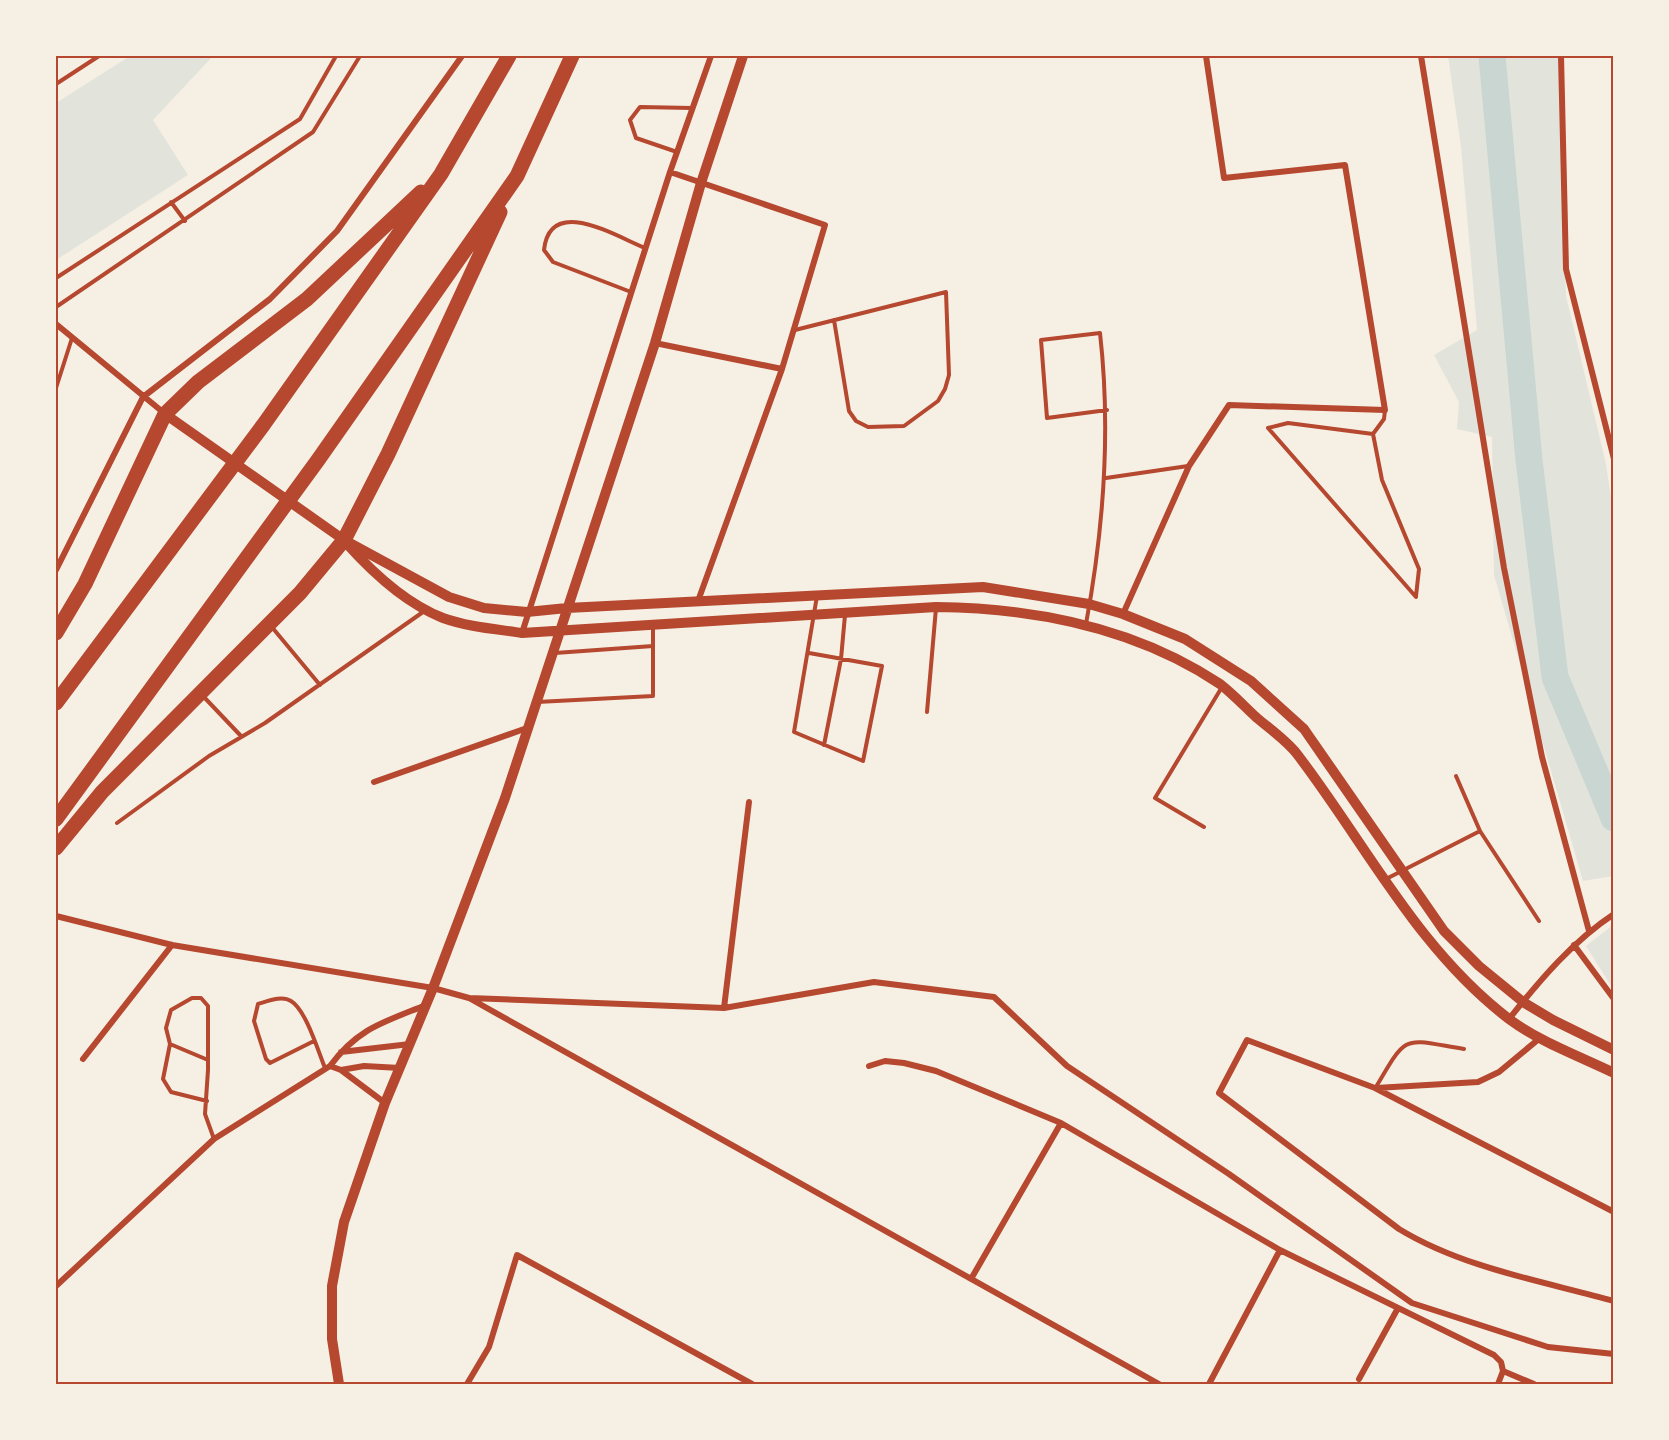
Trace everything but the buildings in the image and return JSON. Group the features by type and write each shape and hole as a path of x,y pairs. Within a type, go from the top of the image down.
{"highway":[{"path":"56,703 264,424 441,174 509,56"},
{"path":"56,848 102,792 300,592 344,540 388,454 572,56"},
{"path":"56,633 85,584 165,414 198,382 307,299 441,174"},
{"path":"56,819 318,460 517,176"}],"street":[{"path":"56,570 143,397 270,299 337,231 462,56"},
{"path":"522,633 645,248 711,56"},
{"path":"339,1384 332,1339 332,1286 344,1222 385,1103 434,988 505,798 655,343 701,183 743,56"},
{"path":"1123,614 1189,466 1228,405 1385,410 1345,165 1224,178 1206,56"},
{"path":"1421,56 1504,568 1542,757 1589,931"},
{"path":"1562,56 1566,269 1614,459"},
{"path":"670,172 825,225 782,369 698,601"},
{"path":"56,324 165,414 344,540 449,597 484,608 527,612 567,608 983,587 1089,604 1123,614 1185,639 1251,681 1304,729 1444,931 1479,966 1523,1002 1553,1020 1614,1050"},
{"path":"655,343 782,369"},
{"path":"344,540 370,570 426,609 444,618 482,628 522,633 936,607 986,607 1086,624 1119,633 1180,659 1222,686 1296,752 1429,942 1464,979 1509,1019 1540,1038 1614,1073"},
{"path":"374,782 527,728"},
{"path":"724,1008 749,802"},
{"path":"1509,1019 1574,945 1589,931 1614,914"},
{"path":"56,916 172,945 434,988 469,998 1159,1384"},
{"path":"83,1059 172,945"},
{"path":"1574,945 1614,999"},
{"path":"469,998 724,1008 874,982 994,997 1067,1066 1229,1174 1412,1303 1548,1347 1614,1354"},
{"path":"56,1286 214,1139 328,1067 340,1052 366,1029 426,1005"},
{"path":"1375,1088 1478,1082 1499,1072 1540,1038"},
{"path":"1614,1212 1375,1088 1247,1040 1219,1093 1399,1229 1424,1244 1453,1256 1614,1301"},
{"path":"340,1052 410,1044"},
{"path":"869,1066 885,1061 936,1071 1061,1123 1280,1250 1494,1355 1501,1362 1503,1371 1498,1384"},
{"path":"328,1067 341,1070 364,1066 400,1068"},
{"path":"341,1070 385,1103"},
{"path":"971,1279 1061,1123"},
{"path":"1209,1384 1280,1250"},
{"path":"467,1384 489,1347 517,1255 752,1384"},
{"path":"1359,1379 1398,1308"},
{"path":"1503,1371 1534,1384"}],"lane":[{"path":"56,84 99,56"},
{"path":"56,278 300,119 336,56"},
{"path":"56,307 313,132 360,56"},
{"path":"677,152 636,138 630,120 640,107 692,108"},
{"path":"171,202 184,221"},
{"path":"631,292 553,262 544,250 546,236 559,222 572,220 645,248"},
{"path":"795,330 834,320 946,292 949,375 938,401 904,426 868,427 856,422 849,411 834,320"},
{"path":"1086,624 1106,478 1107,410 1100,333 1041,340 1047,418 1107,410"},
{"path":"56,388 72,338"},
{"path":"1372,434 1288,423 1268,428 1416,597 1419,569 1382,480 1374,454 1372,434 1384,419 1385,410"},
{"path":"1106,478 1189,466"},
{"path":"809,653 882,666 863,761 794,732 817,596"},
{"path":"927,712 936,607"},
{"path":"117,823 241,736 265,723 320,685 426,609"},
{"path":"824,745 841,659 845,613"},
{"path":"269,624 320,685"},
{"path":"535,703 653,696 653,625"},
{"path":"551,653 653,646"},
{"path":"1204,827 1155,798 1222,686"},
{"path":"201,693 241,736"},
{"path":"1456,776 1480,831 1539,921"},
{"path":"1385,880 1480,831"},
{"path":"207,1101 171,1092 164,1079 170,1044 166,1028 171,1010 192,998 201,998 208,1006 207,1101 205,1114 214,1139"},
{"path":"314,1041 270,1063 266,1059 254,1021 258,1004 281,998 291,1000 303,1014 328,1067"},
{"path":"1375,1088 1396,1052 1404,1044 1414,1041 1464,1048"},
{"path":"170,1044 208,1060"}],"shaded area":[{"path":"130,56 213,56 153,120 188,175 56,260 56,103"},
{"path":"1448,56 1559,56 1566,296 1606,464 1613,512 1613,876 1583,881 1494,575 1492,437 1457,429 1459,402 1434,355 1477,330 1461,147"},
{"path":"1613,925 1613,989 1586,946"}],"waterway":[{"path":"1492,56 1529,460 1555,677 1614,818"}]}
